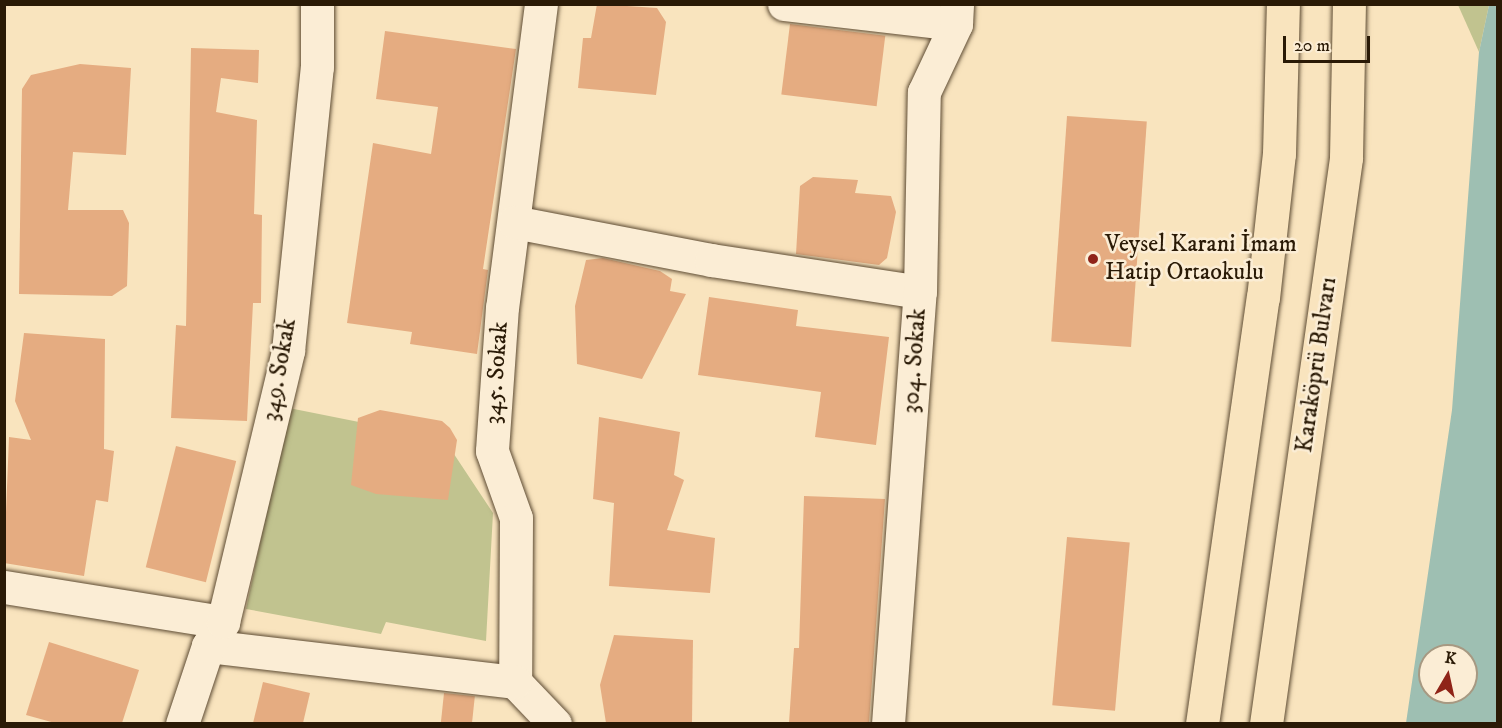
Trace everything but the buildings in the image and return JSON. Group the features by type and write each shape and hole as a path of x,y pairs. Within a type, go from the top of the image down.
{"highway":[{"path":"1202,723 1263,298 1279,154 1283,4"},
{"name":"Karaköprü Bulvarı","path":"1266,723 1346,158 1349,4"}],"street":[{"name":"349. Sokak","path":"182,723 215,634 288,351 317,68 317,4"},
{"name":"345. Sokak","path":"515,682 516,518 492,451 514,222 541,4"},
{"path":"784,4 956,14"},
{"name":"304. Sokak","path":"888,723 920,292 924,92 956,14"},
{"path":"514,222 711,260 920,292"},
{"path":"4,588 215,634 515,682 555,723"}],"green space":[{"path":"1458,5 1489,5 1479,52"},
{"path":"289,408 444,439 493,513 486,641 386,622 381,634 246,609"}],"shaded area":[{"path":"1489,5 1498,5 1497,723 1406,723 1452,410 1479,52"}],"place":[{"name":"Veysel Karani İmam Hatip Ortaokulu","path":"1093,259"}]}
